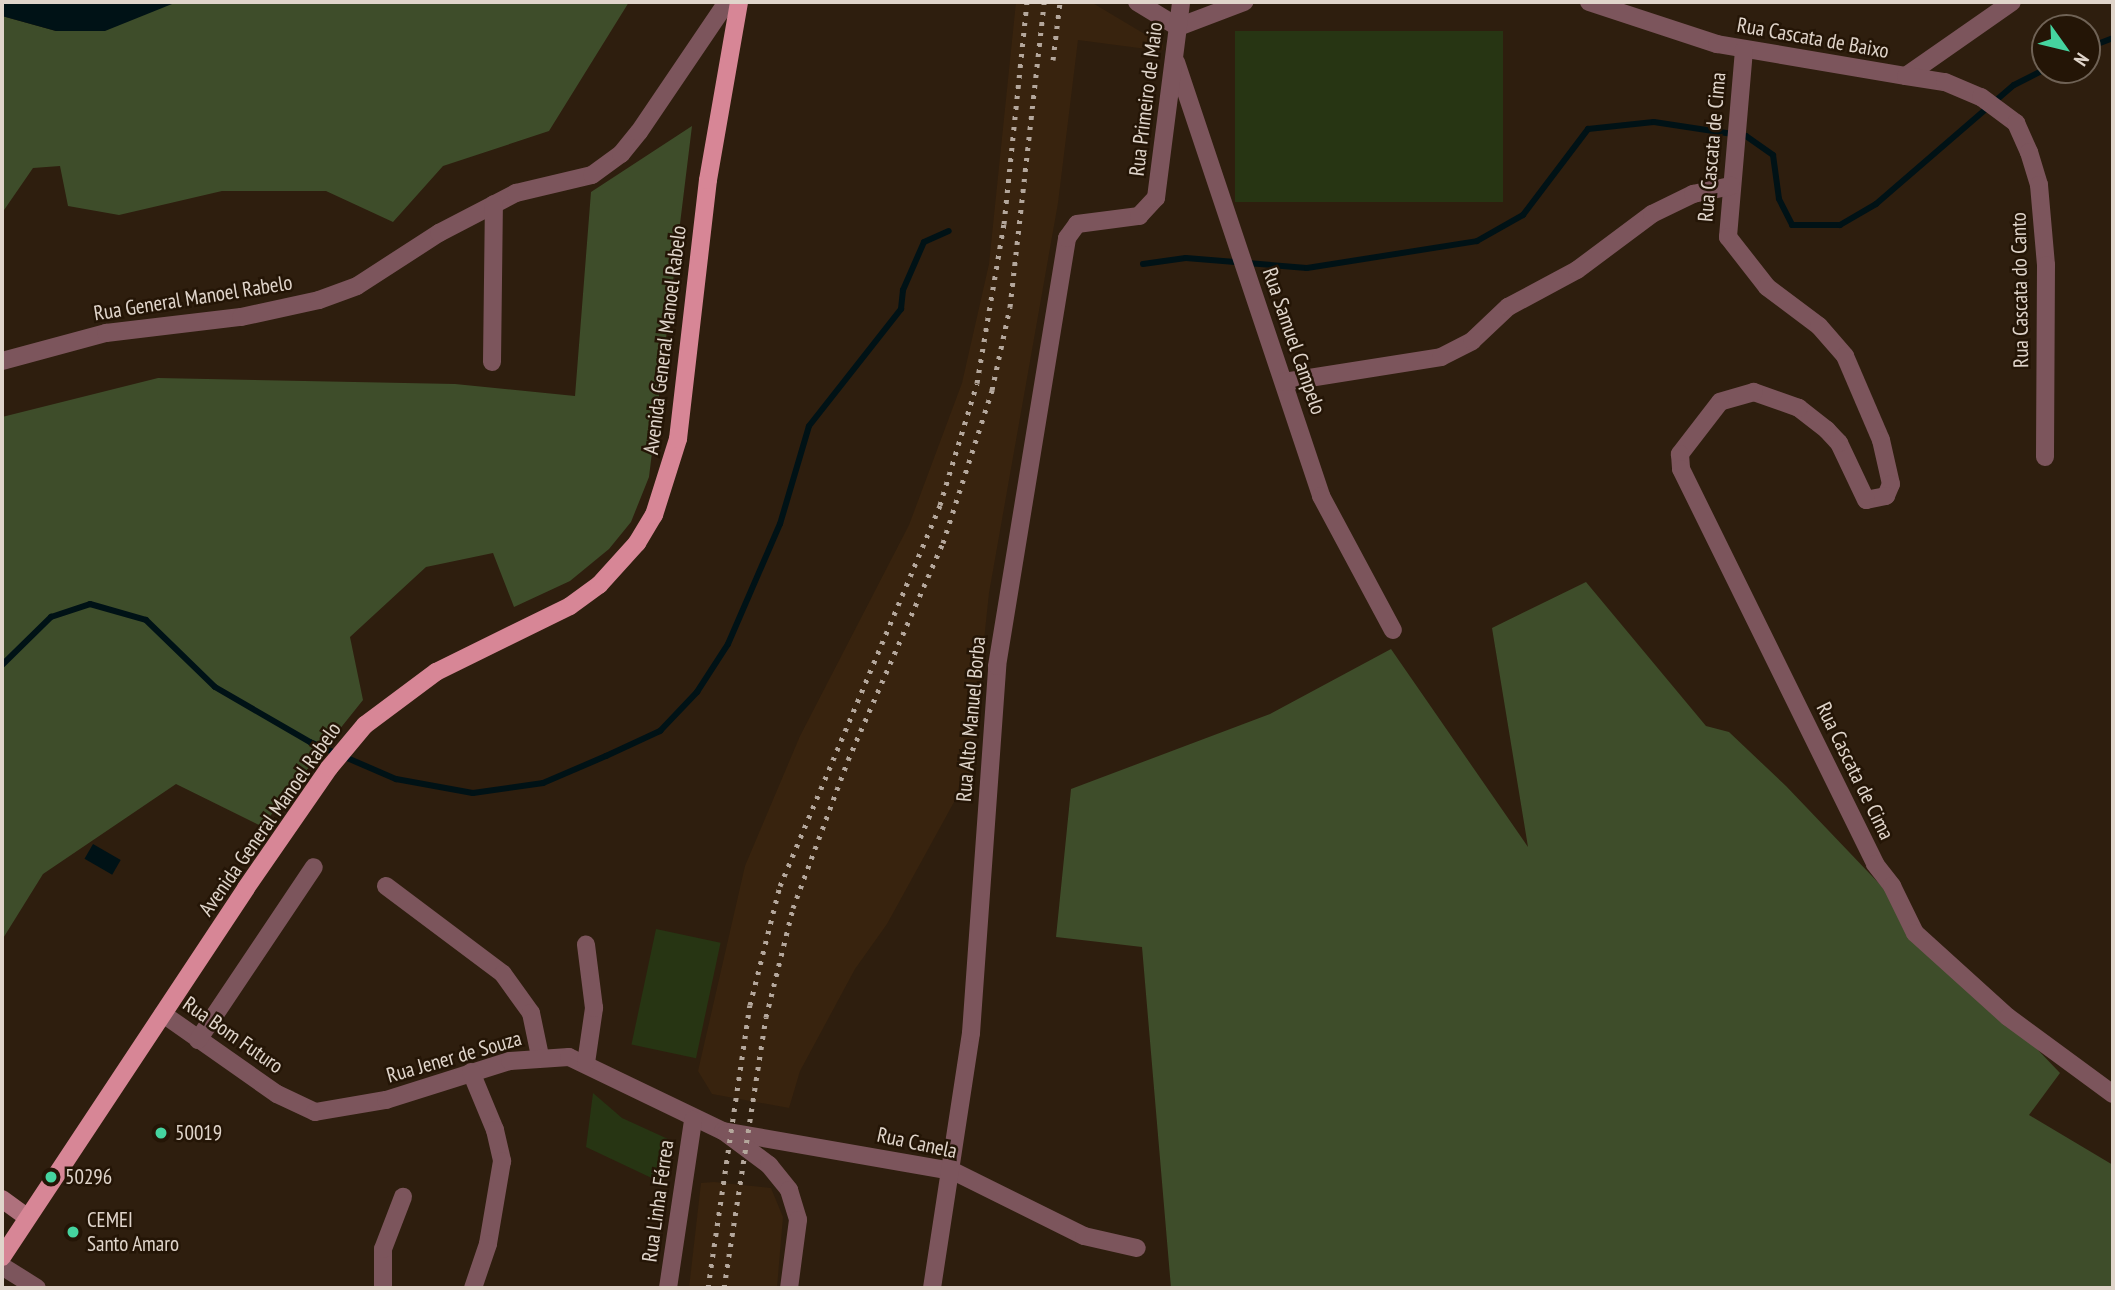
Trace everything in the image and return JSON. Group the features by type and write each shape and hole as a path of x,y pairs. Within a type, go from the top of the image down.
{"main road":[{"name":"Avenida General Manoel Rabelo","path":"2,1257 329,768 365,726 402,693 444,666 570,606 590,592 637,544 654,515 678,439 708,180 739,2"},
{"path":"2,1199 27,1217"}],"street":[{"name":"Rua General Manoel Rabelo","path":"2,361 95,336 240,317 319,300 357,286 516,193 592,176 621,154 727,2"},
{"path":"1137,2 1178,27 1244,2"},
{"name":"Rua Primeiro de Maio","path":"1077,224 1139,216 1156,198 1181,2"},
{"name":"Rua Cascata de Baixo","path":"1589,2 1744,50 1906,76 2012,2"},
{"name":"Rua Cascata de Cima","path":"1744,50 1728,237 1767,286 1819,326 1845,356 1881,440 1891,484 1886,496 1866,500 1839,443 1813,418 1789,403 1754,392 1720,402 1680,454 1681,469 1875,864 1892,887 1915,933 2008,1017 2113,1094"},
{"name":"Rua Samuel Campelo","path":"1175,58 1214,166 1233,238 1249,276 1321,496 1393,630"},
{"name":"Rua Cascata do Canto","path":"1906,76 1945,82 1981,97 2003,110 2016,124 2039,185 2046,265 2045,457"},
{"path":"1284,382 1441,357 1472,341 1518,300 1577,270 1652,214 1693,194 1731,186"},
{"path":"492,362 494,204"},
{"name":"Rua Alto Manuel Borba","path":"932,1288 953,1171 971,1033 997,666 1066,246 1077,224"},
{"path":"198,1040 314,867"},
{"path":"386,886 503,974 531,1013 540,1056"},
{"path":"586,945 594,1008 586,1063"},
{"name":"Rua Bom Futuro","path":"163,1014 277,1094"},
{"name":"Rua Jener de Souza","path":"277,1094 303,1108 328,1113 386,1100 471,1072 540,1056 586,1063 693,1120 723,1131 757,1137"},
{"path":"471,1072 495,1130 502,1161 488,1244 472,1288"},
{"name":"Rua Linha Férrea","path":"667,1288 693,1120"},
{"path":"723,1131 769,1165 789,1190 798,1220 789,1288"},
{"name":"Rua Canela","path":"757,1137 953,1171 1084,1236 1138,1248"},
{"path":"383,1288 383,1249 403,1197"},
{"path":"2,1266 37,1288"}],"shaded area":[{"path":"2,2 177,2 105,31 56,31 2,16"},
{"path":"1016,2 1091,2 1163,45 1162,51 1078,40 1058,203 989,593 970,773 887,924 855,969 800,1071 789,1108 712,1094 698,1071 745,866 800,736 909,525 962,383 989,264"},
{"path":"93,844 121,860 112,875 84,859"},
{"path":"701,1183 771,1188 783,1217 777,1288 689,1288"}],"green space":[{"path":"177,2 629,2 549,131 443,166 393,222 326,191 222,191 119,215 68,206 60,166 33,168 2,213 2,16 56,31"},
{"path":"1235,31 1503,31 1503,202 1235,202"},
{"path":"692,126 649,477 631,522 609,549 570,581 514,607 493,553 426,567 350,637 363,700 267,820 259,825 176,784 43,874 2,940 2,417 158,378 455,384 575,396 591,192"},
{"path":"1586,582 1706,726 1729,732 1786,786 2060,1073 2029,1115 2113,1165 2113,1288 1171,1288 1142,947 1056,937 1071,789 1270,714 1391,649 1528,847 1492,628"},
{"path":"656,929 721,943 696,1058 631,1044"},
{"path":"593,1093 622,1118 668,1139 658,1181 586,1147"}],"waterway":[{"path":"2101,43 2113,38"},
{"path":"1143,264 1186,258 1307,268 1477,241 1523,215 1588,129 1654,122 1746,136 1773,155 1779,199 1792,225 1840,225 1876,204 2014,85 2031,76"},
{"path":"2,665 51,617 90,604 146,620 215,687 310,742 396,779 473,793 543,783 606,756 660,731 697,692 728,644 780,524 809,426 901,309 903,290 924,242 949,231"}],"railway":[{"path":"708,1288 750,1005 780,886 940,505 977,383 1004,224 1027,2"},
{"path":"724,1288 766,1017 793,908 848,760 943,543 992,390 1010,307 1044,2"},
{"path":"1053,60 1060,2"}],"place":[{"name":"50019","path":"161,1133"},
{"name":"50296","path":"51,1177"},
{"name":"CEMEI Santo Amaro","path":"73,1232"}]}
